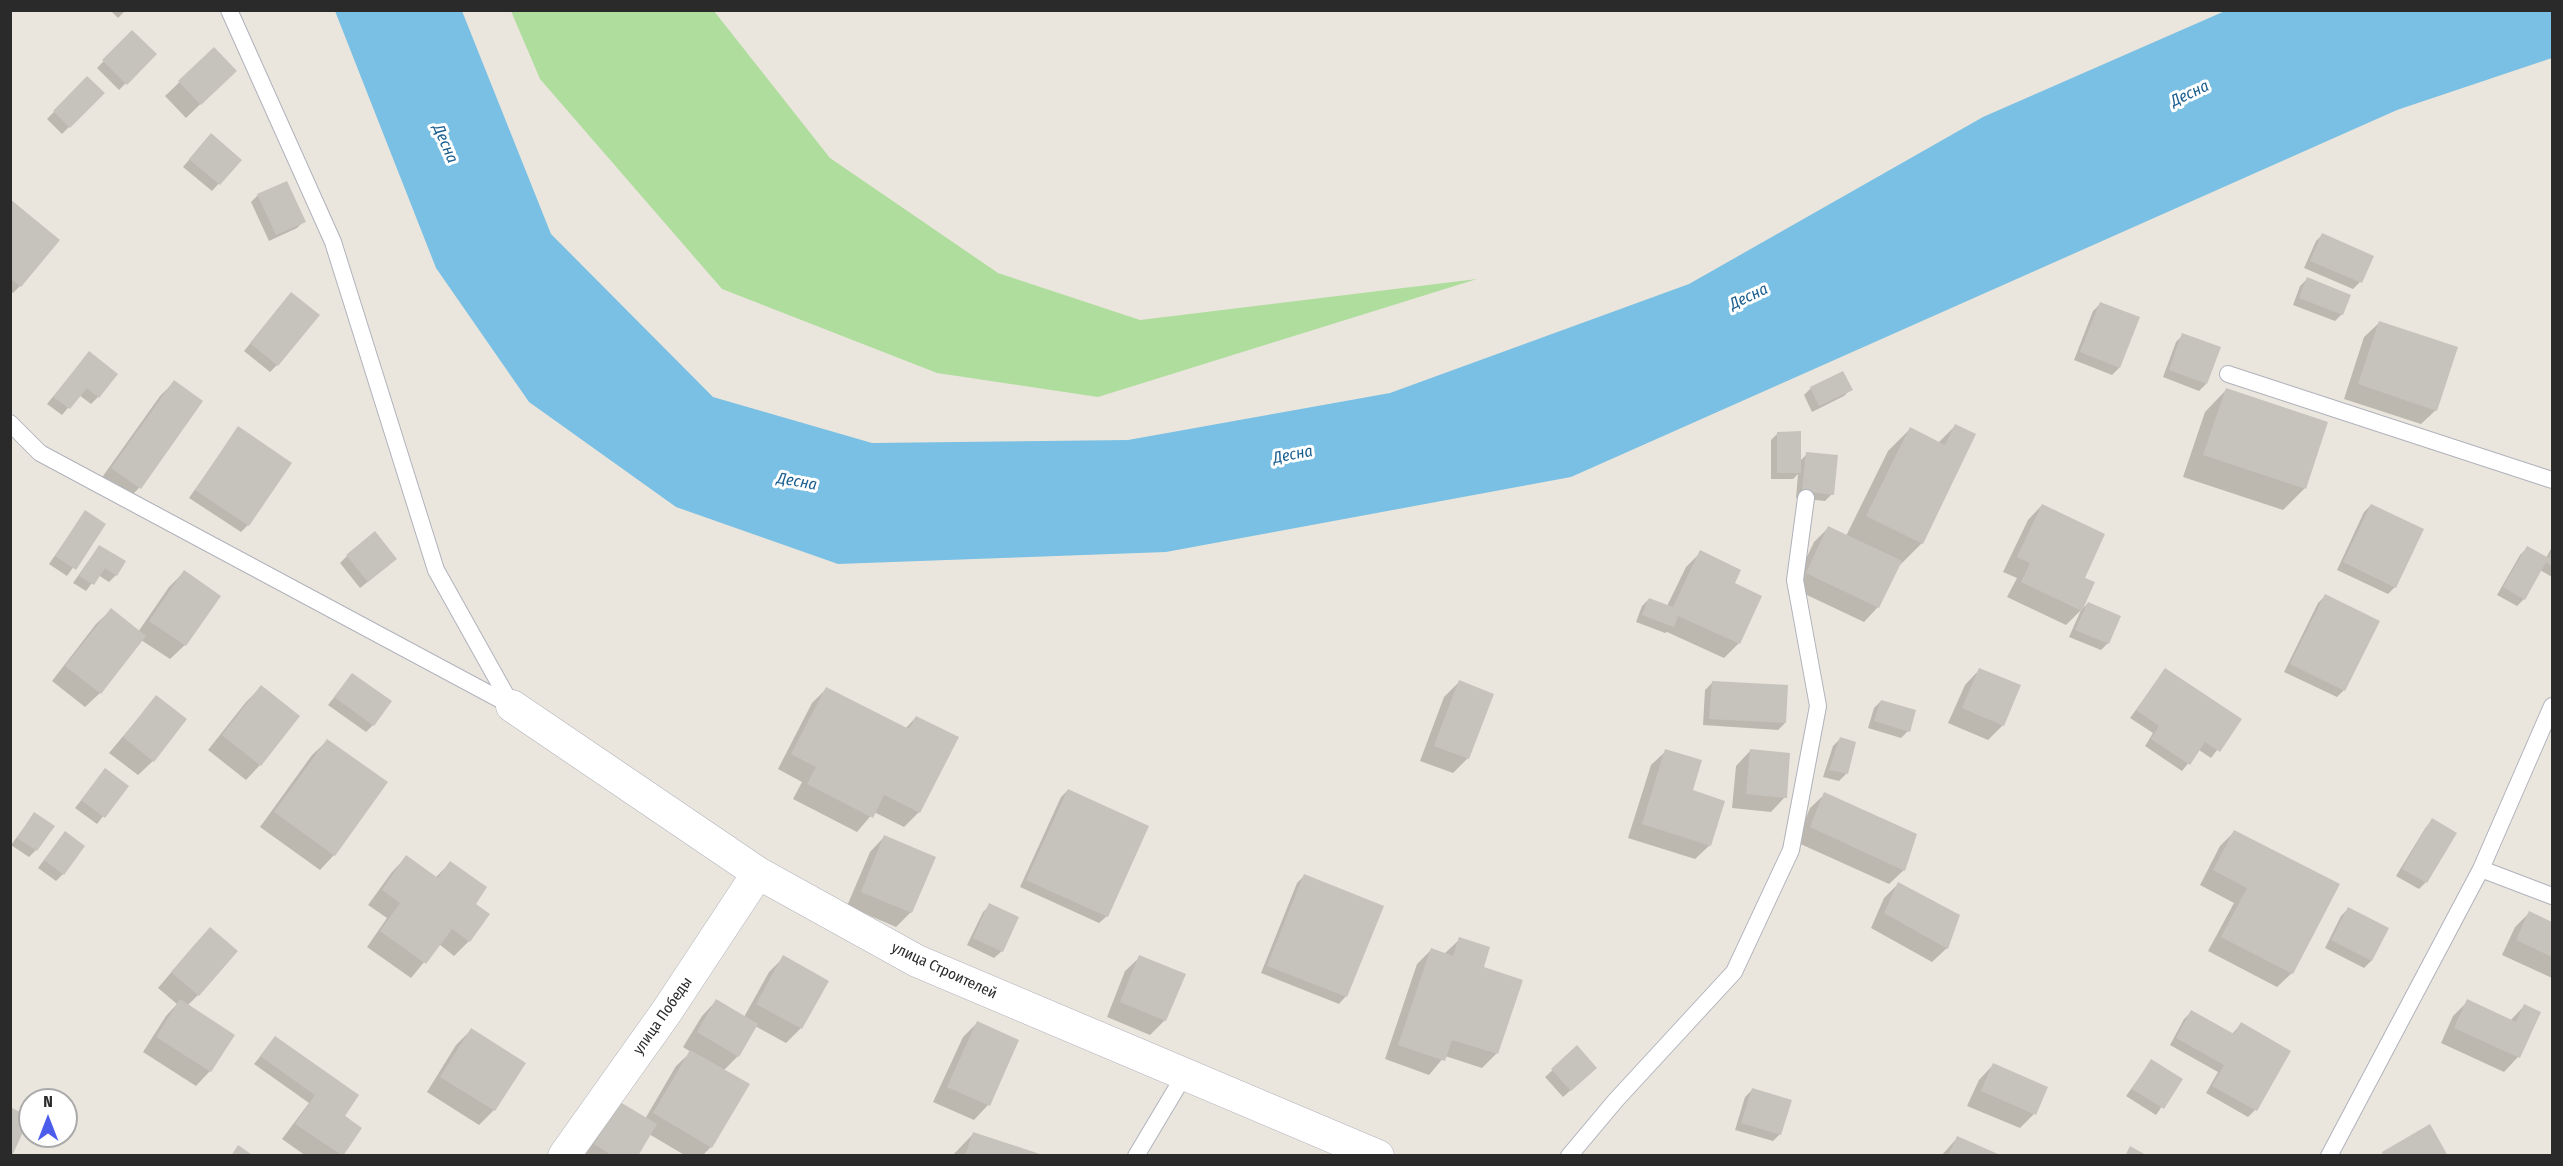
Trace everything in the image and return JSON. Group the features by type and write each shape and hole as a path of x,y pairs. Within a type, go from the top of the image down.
{"street":[{"name":"улица Строителей","path":"512,706 758,873 917,961 1378,1155"},
{"name":"улица Победы","path":"564,1155 668,1011 758,873"}],"lane":[{"path":"229,10 333,242 436,570 512,706"},
{"path":"2228,374 2553,480"},
{"path":"10,423 40,453 512,706"},
{"path":"1569,1155 1616,1100 1734,972 1791,850 1818,706 1795,580 1806,498"},
{"path":"2329,1155 2481,869 2553,706"},
{"path":"2481,869 2553,896"},
{"path":"1136,1155 1185,1074"}],"green space":[{"path":"511,11 714,11 830,158 998,273 1140,320 1477,279 1098,397 937,373 722,289 540,79"}],"water":[{"name":"Десна","path":"335,11 462,11 551,234 713,397 872,443 1128,440 1390,393 1689,284 1983,117 2225,11 2552,11 2552,58 2397,110 1571,477 1166,552 838,564 676,507 529,402 436,268"}],"building":[{"path":"132,30 157,54 127,85 102,60"},
{"path":"214,47 237,71 201,105 178,81"},
{"path":"87,76 105,93 70,128 53,111"},
{"path":"211,133 242,160 220,185 189,159"},
{"path":"287,181 306,222 276,235 257,194"},
{"path":"10,199 60,240 21,287 10,278"},
{"path":"2322,233 2374,256 2362,283 2310,261"},
{"path":"2307,277 2351,295 2343,315 2299,298"},
{"path":"291,292 320,315 278,366 250,343"},
{"path":"2100,302 2140,317 2120,368 2080,352"},
{"path":"2379,321 2458,347 2437,411 2358,384"},
{"path":"2182,333 2221,347 2207,384 2169,370"},
{"path":"89,351 118,374 99,398 87,388 70,409 53,397"},
{"path":"1843,371 1853,390 1819,406 1810,387"},
{"path":"174,380 203,401 141,489 111,468"},
{"path":"2226,388 2328,422 2306,489 2203,455"},
{"path":"1955,424 1976,434 1923,544 1866,516 1910,427 1945,445"},
{"path":"238,426 292,463 249,526 195,490"},
{"path":"1801,431 1801,473 1777,473 1777,432"},
{"path":"1806,452 1838,455 1834,495 1802,491"},
{"path":"2042,504 2105,534 2085,578 2095,582 2082,611 2021,582 2030,563 2017,557"},
{"path":"2371,504 2424,529 2396,588 2343,562"},
{"path":"85,510 106,524 76,570 55,556"},
{"path":"1828,526 1902,561 1879,608 1806,573"},
{"path":"375,531 397,559 368,582 346,555"},
{"path":"99,545 126,561 117,576 105,568 94,585 79,576"},
{"path":"2527,546 2549,558 2552,551 2552,566 2546,562 2525,600 2503,587"},
{"path":"1700,550 1741,570 1735,583 1762,596 1740,644 1678,616 1674,627 1642,615 1649,598 1673,607"},
{"path":"184,570 221,596 186,646 149,621"},
{"path":"2325,594 2380,621 2345,691 2290,664"},
{"path":"2088,602 2121,616 2109,644 2075,630"},
{"path":"111,608 146,636 101,694 65,666"},
{"path":"1979,668 2021,685 2004,726 1962,708"},
{"path":"2165,668 2242,719 2220,752 2205,742 2190,765 2151,739 2159,726 2136,710"},
{"path":"352,673 392,701 374,726 334,697"},
{"path":"1459,680 1494,694 1469,759 1434,746"},
{"path":"1712,681 1788,685 1786,723 1709,719"},
{"path":"261,685 300,716 261,766 222,735"},
{"path":"826,687 909,729 916,716 959,737 920,813 884,795 873,818 807,784 816,767 791,754"},
{"path":"156,695 187,719 154,762 123,737"},
{"path":"1881,700 1916,710 1910,732 1874,721"},
{"path":"1840,737 1856,742 1848,774 1829,770"},
{"path":"327,739 388,782 335,856 274,812"},
{"path":"1665,749 1702,760 1693,790 1725,801 1711,846 1642,824"},
{"path":"1750,749 1790,753 1787,798 1746,794"},
{"path":"105,768 129,786 105,818 81,800"},
{"path":"1068,789 1149,826 1108,917 1026,880"},
{"path":"1824,792 1917,834 1905,871 1810,827"},
{"path":"34,812 55,826 37,851 17,838"},
{"path":"2432,818 2457,833 2427,883 2402,869"},
{"path":"2234,830 2340,884 2293,974 2221,937 2247,888 2213,870"},
{"path":"65,831 85,846 64,875 44,860"},
{"path":"884,835 936,857 912,913 861,892"},
{"path":"406,855 438,878 450,861 487,887 476,904 490,914 470,942 452,929 426,964 380,931 400,903 382,890"},
{"path":"1304,874 1384,906 1347,997 1267,966"},
{"path":"1898,882 1960,915 1948,949 1884,913"},
{"path":"989,903 1019,917 1003,952 973,938"},
{"path":"2348,907 2389,928 2372,961 2331,940"},
{"path":"2529,911 2552,922 2552,957 2516,940"},
{"path":"210,927 238,951 199,996 171,972"},
{"path":"1459,937 1490,947 1484,967 1523,980 1498,1054 1452,1040 1445,1061 1398,1045 1431,948 1453,956"},
{"path":"783,955 829,981 802,1029 756,1004"},
{"path":"1139,955 1186,974 1166,1021 1120,1002"},
{"path":"180,999 235,1035 211,1072 156,1037"},
{"path":"716,999 758,1024 739,1057 697,1032"},
{"path":"2467,999 2516,1022 2524,1004 2541,1012 2520,1058 2454,1028"},
{"path":"2191,1010 2234,1034 2241,1022 2291,1051 2257,1111 2212,1086 2224,1065 2176,1038"},
{"path":"977,1021 1019,1040 990,1106 947,1087"},
{"path":"471,1028 526,1063 495,1111 440,1077"},
{"path":"275,1036 359,1095 345,1116 362,1128 343,1156 295,1124 315,1095 260,1056"},
{"path":"1577,1045 1597,1068 1571,1091 1551,1069"},
{"path":"690,1050 750,1084 712,1148 653,1113"},
{"path":"2151,1059 2183,1079 2164,1109 2132,1089"},
{"path":"1993,1063 2048,1087 2036,1115 1981,1091"},
{"path":"1752,1088 1792,1100 1781,1135 1741,1123"},
{"path":"620,1102 657,1124 638,1156 613,1156 594,1144"},
{"path":"10,1107 18,1111 18,1143 10,1156"},
{"path":"2430,1124 2448,1156 2383,1156 2382,1152"},
{"path":"973,1132 1043,1155 1043,1156 965,1156"},
{"path":"1957,1136 1998,1154 1997,1156 1948,1156"},
{"path":"238,1145 254,1156 231,1156"},
{"path":"2130,1146 2148,1156 2125,1156"}]}
